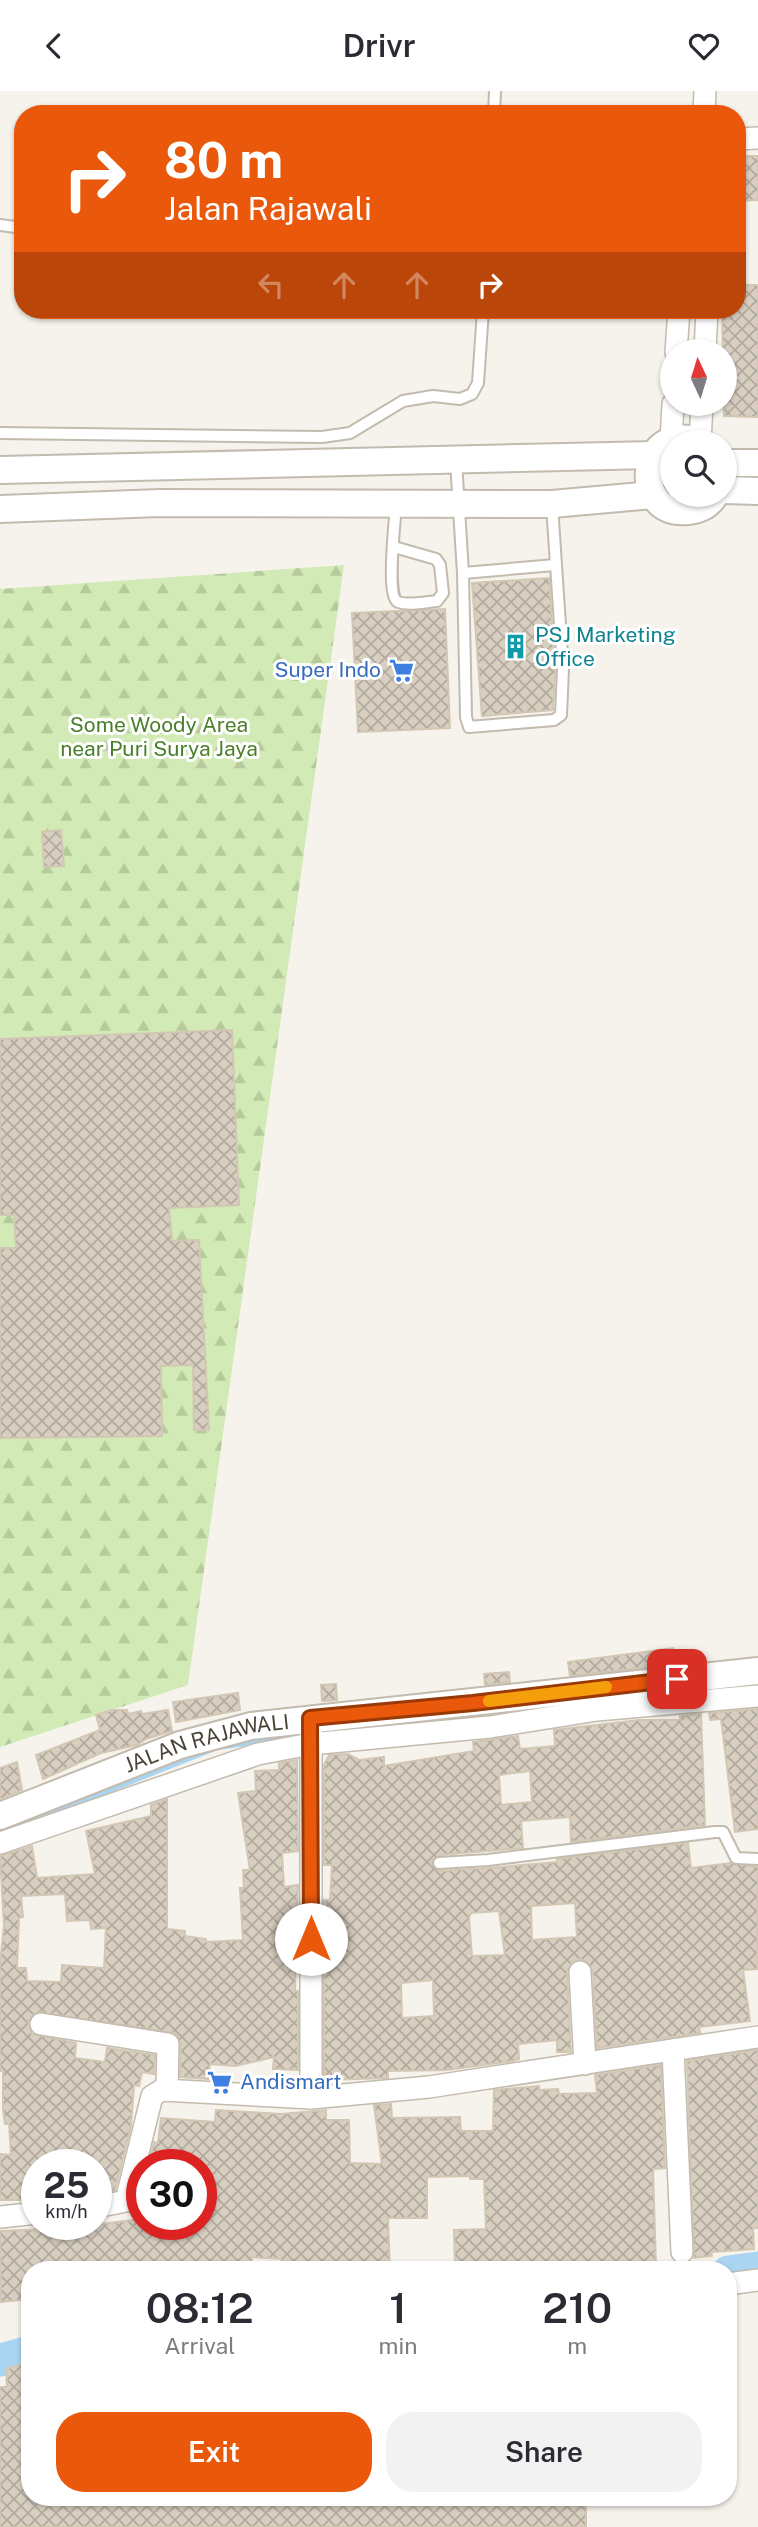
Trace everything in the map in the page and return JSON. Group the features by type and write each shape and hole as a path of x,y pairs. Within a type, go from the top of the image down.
{"street":[{"path":"677,339 678,319"},
{"path":"706,339 707,319"},
{"path":"0,470 456,458 660,448"},
{"path":"660,452 647,475 653,495 660,503"},
{"path":"737,463 758,463"},
{"path":"737,491 758,491"},
{"path":"0,509 30,505 160,503 552,504 653,495"},
{"path":"669,507 681,512 703,507"},
{"name":"JALAN RAJAWALI","path":"0,1816 180,1745 251,1726 310,1731 473,1703 758,1671"},
{"path":"0,1843 205,1770 258,1754 310,1731 490,1727 597,1710 758,1696"},
{"path":"310,1731 311,2098"},
{"path":"580,1972 585,2064"},
{"path":"41,2024 168,2044 167,2090"},
{"path":"112,2204 126,2201 152,2096 167,2090 311,2098 429,2087 758,2037"},
{"path":"673,2050 682,2252"},
{"path":"0,2217 21,2215"},
{"path":"737,2283 758,2280"}],"lane":[{"path":"0,433 322,437 350,433 403,401 432,396 460,399 472,394 478,383 482,319"},
{"path":"456,458 463,573 466,717 469,727 554,720 561,715 563,669 552,504"},
{"path":"394,547 436,559 440,565 443,593 437,601 411,604 397,602 393,598 394,547 397,502"},
{"path":"463,573 555,565"},
{"path":"439,1863 488,1860 715,1832 723,1832 736,1858 758,1859"}],"green space":[{"name":"Some Woody Area near Puri Surya Jaya","path":"344,565 188,1685 0,1747 0,589"}],"building":[{"path":"746,156 758,156 758,200 746,201"},
{"path":"746,285 758,285 758,417 737,416 737,339 723,339 722,319 746,319"},
{"name":"PSJ Marketing Office","path":"549,578 555,669 553,710 482,716 472,583"},
{"name":"Super Indo","path":"445,609 450,728 358,732 352,613"},
{"path":"61,830 64,866 44,867 42,832"},
{"path":"232,1030 239,1205 169,1208 172,1241 199,1240 209,1430 194,1430 193,1365 161,1366 162,1436 0,1438 0,1248 16,1248 14,1215 0,1215 0,1039"},
{"path":"673,1648 675,1664 570,1676 568,1662"},
{"path":"509,1672 510,1682 485,1685 484,1674"},
{"path":"336,1684 337,1700 322,1701 321,1685"},
{"path":"238,1693 240,1710 176,1722 173,1702"},
{"path":"758,1709 758,1829 735,1832 721,1719 710,1720 709,1713"},
{"path":"112,1710 127,1710 128,1714 141,1711 142,1714 168,1710 172,1731 146,1739 137,1745 101,1753 43,1779 36,1755 100,1730 96,1715"},
{"path":"701,1714 705,1825 571,1842 570,1817 521,1821 523,1848 439,1855 431,1864 439,1871 489,1868 557,1862 557,1859 688,1843 691,1868 731,1863 758,1867 757,1969 743,1970 750,2021 699,2027 700,2033 597,2048 593,1971 586,1961 579,1959 572,1961 567,1972 571,2052 557,2052 557,2040 518,2044 519,2059 513,2061 446,2070 388,2071 388,2078 324,2080 324,1900 330,1900 332,1865 324,1865 324,1765 329,1755 348,1754 359,1760 384,1757 384,1766 474,1751 473,1742 518,1736 520,1749 555,1746 554,1730 639,1720 680,1720 680,1716","holes":["530,1771 532,1802 501,1805 499,1775","575,1903 577,1937 532,1940 531,1906","499,1911 505,1955 472,1956 469,1918 471,1913","433,1980 434,2016 402,2018 401,1983"]},
{"path":"297,1760 298,1851 282,1853 284,1887 298,1885 295,1991 298,1991 298,2070 273,2069 274,2057 235,2066 210,2064 208,2079 180,2077 181,2044 175,2033 36,2012 28,2021 32,2034 76,2043 75,2058 105,2062 107,2048 155,2055 154,2074 142,2072 139,2086 134,2085 131,2126 115,2190 112,2191 112,2149 21,2149 21,2200 0,2200 0,2154 11,2155 9,2124 5,2124 3,2110 3,2071 0,2071 0,1964 4,1925 0,1856 32,1846 37,1878 95,1874 86,1831 151,1816 151,1805 167,1799 167,1929 185,1931 185,1936 206,1939 206,1942 243,1940 240,1888 244,1888 243,1870 250,1870 238,1793 256,1791 255,1771 279,1770 279,1763","holes":["65,1894 67,1921 90,1920 91,1929 106,1928 104,1968 62,1965 61,1982 27,1981 26,1968 17,1968 19,1918 23,1917 21,1896"]},
{"path":"17,1762 22,1790 0,1799 0,1768"},
{"path":"758,2050 758,2228 753,2228 754,2249 711,2252 712,2256 694,2258 687,2061"},
{"path":"661,2065 665,2168 653,2169 656,2261 455,2261 454,2230 486,2229 484,2179 470,2179 470,2176 427,2177 427,2218 388,2218 390,2261 281,2261 252,2257 252,2261 21,2261 21,2300 1,2302 0,2231 21,2230 21,2240 112,2240 112,2223 126,2221 126,2240 217,2240 217,2149 152,2149 154,2142 158,2143 161,2118 215,2122 216,2110 281,2114 326,2110 326,2120 349,2120 350,2163 382,2164 374,2105 391,2104 392,2118 460,2117 461,2131 493,2131 494,2090 539,2086 539,2090 558,2089 559,2094 597,2093 595,2075"},
{"path":"21,2365 21,2506 586,2506 586,2527 0,2527 0,2387 7,2387 6,2369"}],"waterway":[{"path":"512,1713 537,1708"},
{"path":"325,1732 402,1725"},
{"path":"221,1747 294,1737"},
{"path":"19,1826 211,1750"},
{"path":"737,2271 758,2268"},
{"path":"0,2360 21,2354"}],"slow traffic":[{"path":"489,1701 606,1687"}],"place":[{"name":"PSJ Marketing Office","path":"515,647"},
{"name":"Super Indo","path":"401,670"},
{"name":"Andismart","path":"220,2082"}],"route":[{"path":"311,1939 310,1718 473,1703 677,1679"}]}
